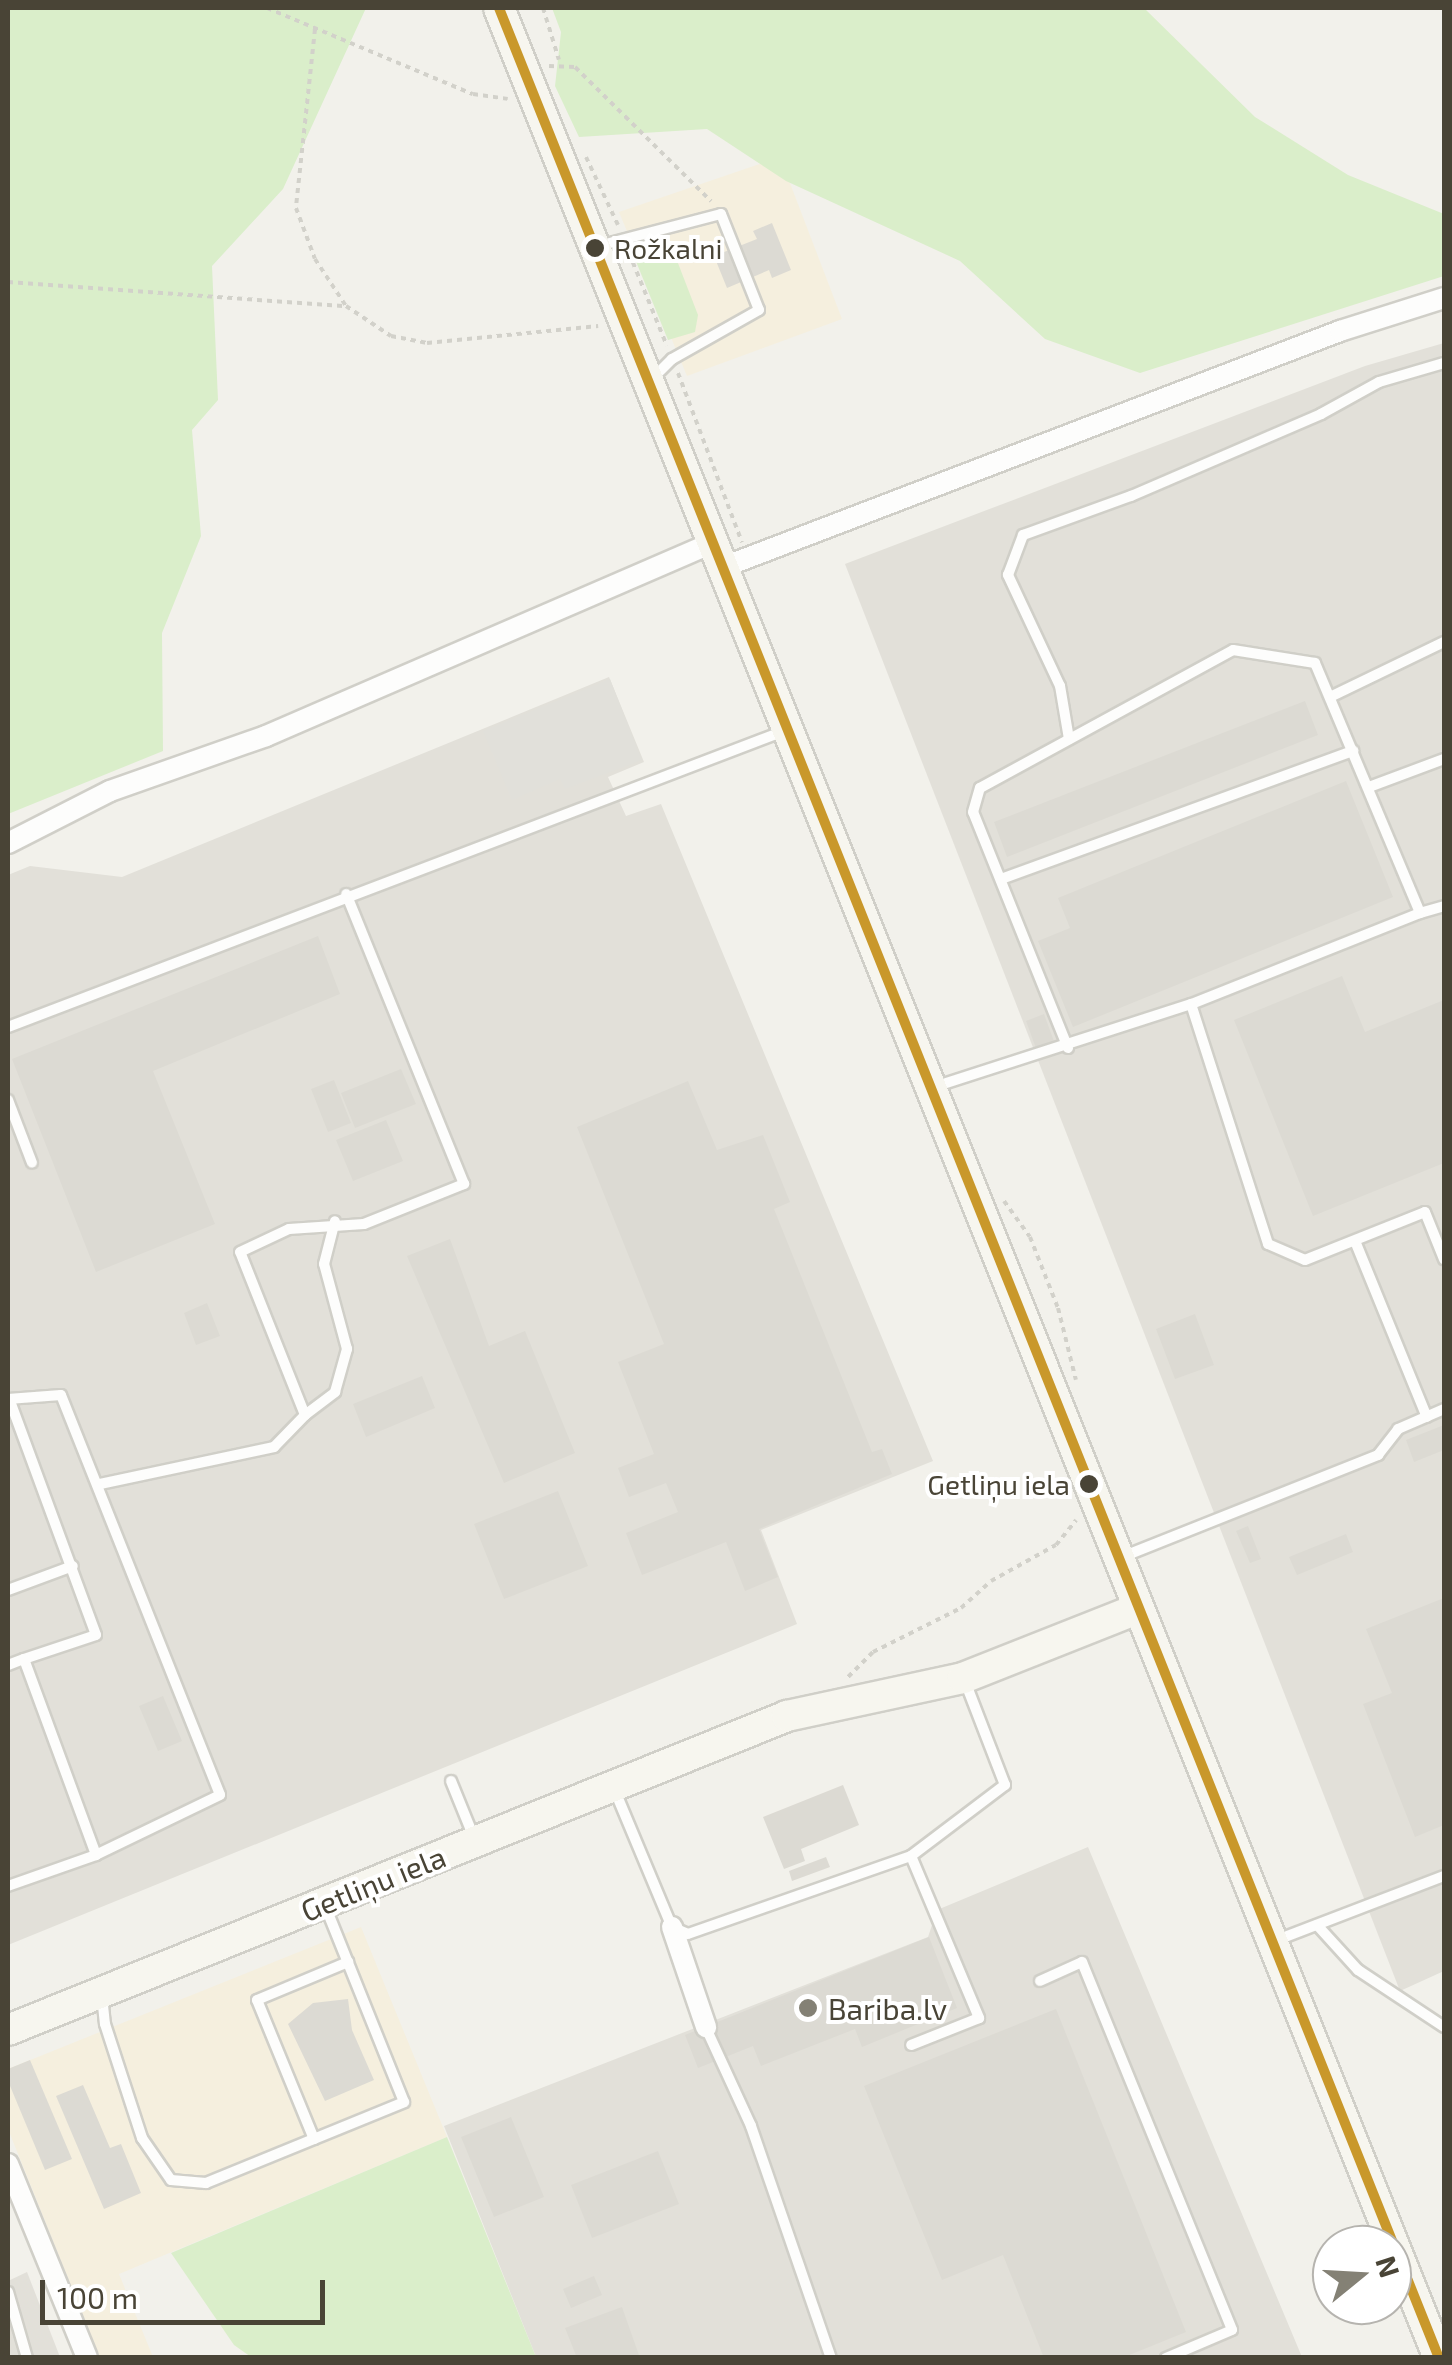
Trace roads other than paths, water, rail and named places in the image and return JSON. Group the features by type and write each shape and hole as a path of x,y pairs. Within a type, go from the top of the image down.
{"main road":[{"path":"499,8 1439,2358"},
{"name":"Getliņu iela","path":"8,2030 787,1716 963,1678 1137,1609"}],"street":[{"path":"8,844 110,792 266,736 716,556 1340,331 1444,298"},
{"path":"672,1926 706,2027"},
{"path":"8,2164 87,2358"}],"lane":[{"path":"594,248 720,214 759,310 672,358 648,383"},
{"path":"1069,739 1060,686 1008,574 1023,535 1132,496 1379,382 1444,363"},
{"path":"1330,697 1444,642"},
{"path":"1068,1048 973,812 980,788 1233,650 1316,663 1420,913"},
{"path":"8,1027 346,894 785,731"},
{"path":"1000,880 1354,751"},
{"path":"1368,787 1444,759"},
{"path":"304,1415 240,1252 290,1228 334,1221 364,1224 464,1184 346,894"},
{"path":"929,1088 1068,1048 1444,906"},
{"path":"1191,1004 1268,1244 1305,1260 1425,1212 1444,1259"},
{"path":"8,1100 32,1164"},
{"path":"100,1484 274,1447 304,1415 334,1392 347,1349 324,1264 334,1221"},
{"path":"1355,1241 1426,1417"},
{"path":"8,1666 96,1635 9,1400 61,1396 100,1484 220,1794 96,1855 8,1886"},
{"path":"1117,1559 1378,1455 1398,1429 1444,1409"},
{"path":"8,1590 72,1566"},
{"path":"24,1659 96,1855"},
{"path":"613,1786 672,1926 688,1934 910,1856 1006,1786 963,1678"},
{"path":"451,1781 476,1841"},
{"path":"910,1856 979,2018 911,2046"},
{"path":"1272,1942 1444,1876"},
{"path":"102,1992 104,2024 142,2138 171,2180 206,2183 404,2102 324,1902"},
{"path":"1317,1926 1358,1970 1444,2026"},
{"path":"314,2139 257,2000 348,1962"},
{"path":"1040,1980 1082,1962 1232,2330 1166,2358"},
{"path":"706,2027 751,2126 831,2358"},
{"path":"8,2292 27,2358"}],"place":[{"name":"Rožkalni","path":"595,248"},
{"name":"Getliņu iela","path":"1089,1484"},
{"name":"Bariba.lv","path":"808,2008"}]}
